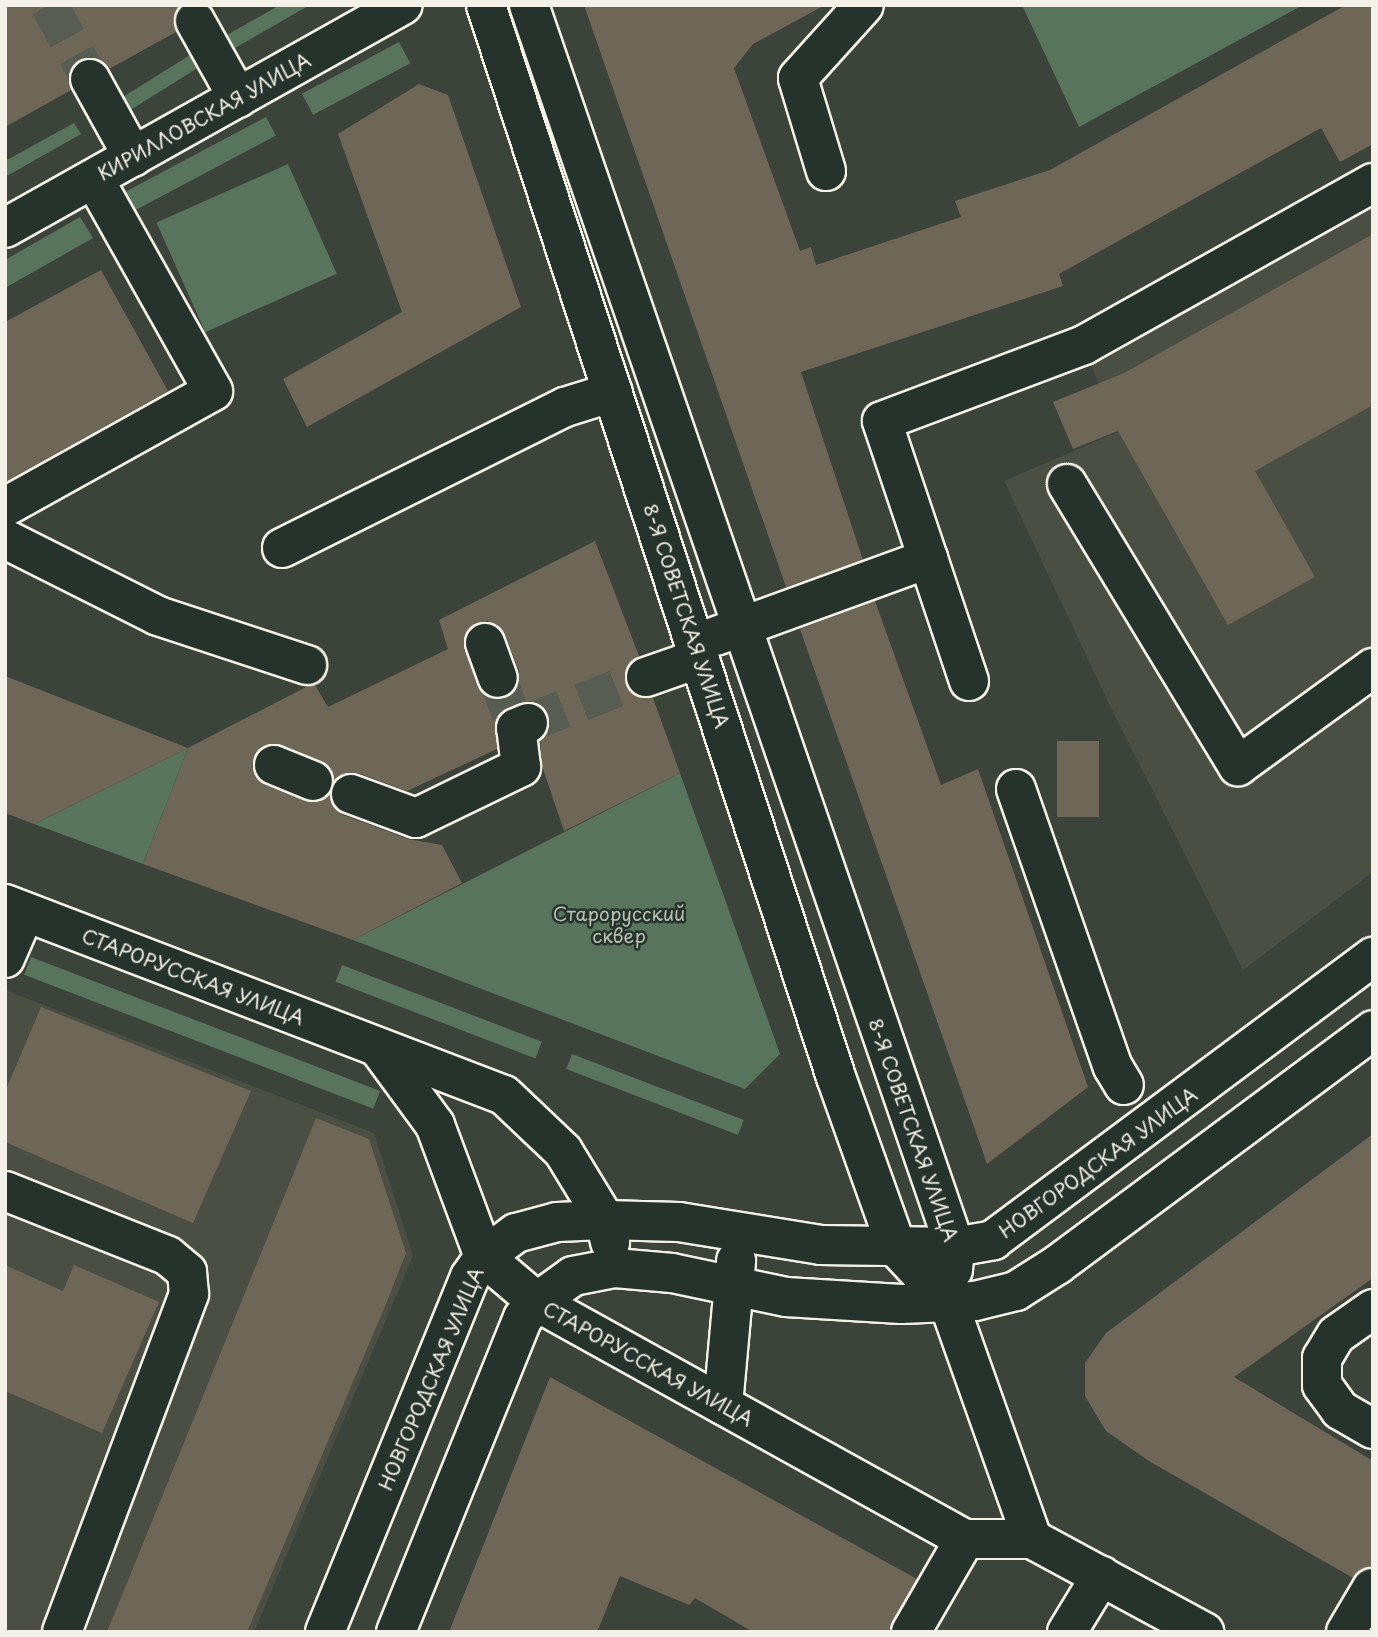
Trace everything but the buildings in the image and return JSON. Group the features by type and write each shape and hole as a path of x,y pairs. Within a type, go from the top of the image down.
{"street":[{"name":"КИРИЛЛОВСКАЯ УЛИЦА","path":"5,228 403,5"},
{"name":"8-Я СОВЕТСКАЯ УЛИЦА","path":"486,5 897,1248 949,1304"},
{"name":"8-Я СОВЕТСКАЯ УЛИЦА","path":"528,5 955,1247 949,1304"},
{"path":"826,171 798,78 864,5"},
{"path":"195,21 238,98"},
{"path":"90,79 132,158"},
{"path":"5,507 213,391 94,179"},
{"path":"968,681 882,421 1084,345 1373,183"},
{"path":"282,548 565,407 613,392"},
{"path":"1067,484 1238,766 1373,668"},
{"path":"5,538 158,616 307,666"},
{"path":"646,677 741,627 928,559"},
{"path":"351,794 416,818 520,767 518,722"},
{"path":"274,765 313,781"},
{"path":"1016,789 1113,1067 1125,1084"},
{"path":"5,958 15,908"},
{"name":"СТАРОРУССКАЯ УЛИЦА","path":"15,908 380,1050 504,1094 562,1151 605,1220 615,1268"},
{"name":"НОВГОРОДСКАЯ УЛИЦА","path":"325,1632 470,1277 484,1256 516,1233 557,1222 605,1220 679,1222 821,1245 955,1247 993,1240 1025,1219 1373,957"},
{"path":"396,1632 515,1338 537,1302 573,1276 615,1268 672,1273 786,1297 949,1304 1016,1291 1057,1265 1373,1030"},
{"name":"СТАРОРУССКАЯ УЛИЦА","path":"380,1050 435,1125 484,1256 537,1302 965,1539 1032,1539 1204,1632"},
{"path":"5,1191 168,1256 187,1272 189,1294 62,1632"},
{"path":"723,1405 739,1233"},
{"path":"949,1304 1032,1539"},
{"path":"1373,1309 1336,1335 1322,1358 1322,1385 1340,1410 1373,1429"},
{"path":"911,1632 965,1539"},
{"path":"1067,1632 1101,1576"},
{"path":"1346,1632 1371,1588"}],"shaded area":[{"path":"1373,199 1373,872 1243,970 1110,706 1004,481 1118,432 1090,362"},
{"path":"5,990 374,1133 413,1256 254,1632 5,1632"}],"green space":[{"path":"280,5 310,5 235,48 227,35"},
{"path":"1022,5 1303,5 1079,127"},
{"path":"399,42 410,63 313,115 302,94"},
{"path":"190,55 198,68 122,115 114,103"},
{"path":"266,117 276,136 130,213 120,194"},
{"path":"74,123 81,134 5,177 5,161"},
{"path":"288,164 337,274 205,332 156,223"},
{"path":"80,217 93,238 5,288 5,260"},
{"path":"188,748 143,864 34,824"},
{"name":"Старорусский сквер","path":"680,773 780,1054 745,1089 353,940"},
{"path":"31,957 380,1091 373,1109 24,975"},
{"path":"342,965 542,1042 535,1058 336,982"},
{"path":"572,1054 744,1120 738,1135 566,1069"}],"tunnel":[{"path":"49,5 90,79"},
{"path":"528,723 646,677"},
{"path":"498,678 511,715"}]}
